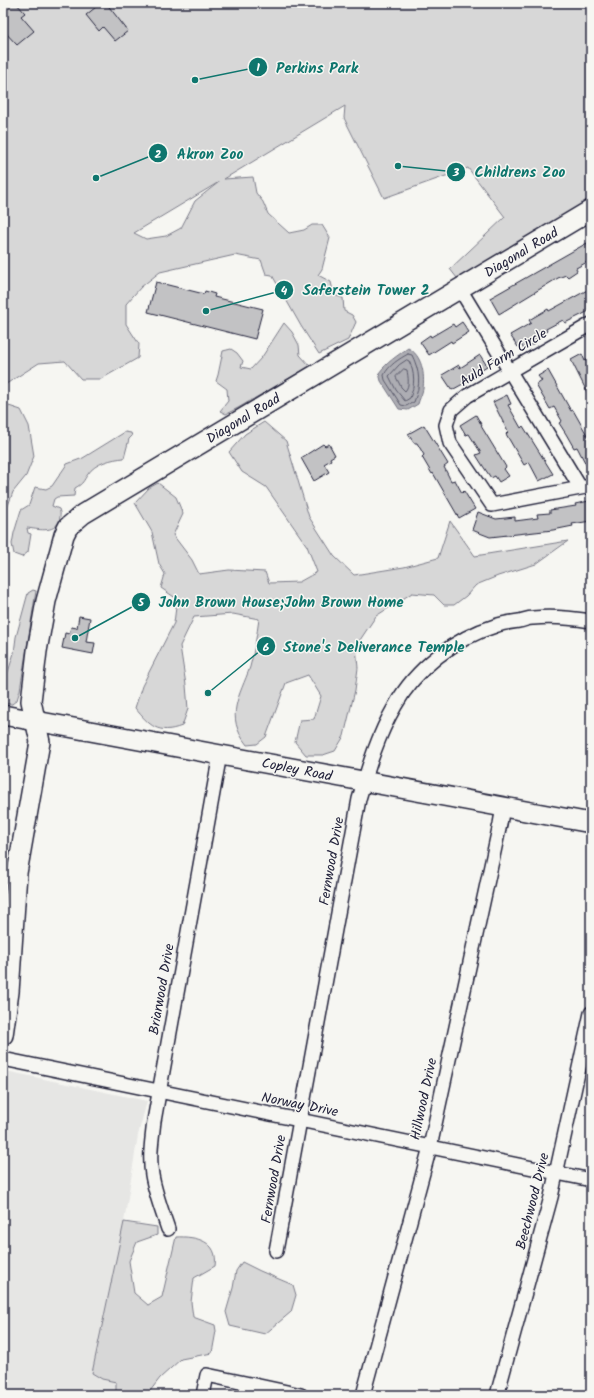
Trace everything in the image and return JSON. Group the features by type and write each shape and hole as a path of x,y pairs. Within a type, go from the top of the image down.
{"street":[{"name":"Diagonal Road","path":"3,1035 9,992 17,873 40,742 34,721 31,701 37,651 46,601 64,535 68,528 74,520 190,449 591,210"},
{"path":"460,289 510,371 586,486"},
{"name":"Auld Farm Circle","path":"586,486 492,505 450,443 446,425 451,410 467,396 590,328"},
{"name":"Fernwood Drive","path":"276,1251 359,799 380,736 397,701 425,668 450,648 490,628 523,619 550,617 567,617 591,621"},
{"name":"Copley Road","path":"3,715 591,823"},
{"name":"Briarwood Drive","path":"168,1229 158,1202 152,1174 151,1146 158,1090 220,754"},
{"name":"Hillwood Drive","path":"363,1395 430,1147 500,824 502,807"},
{"name":"Beechwood Drive","path":"497,1395 556,1173 591,1013"},
{"name":"Norway Drive","path":"3,1059 591,1180"},
{"path":"202,1395 207,1375 301,1395"}],"shaded area":[{"path":"3,3 591,3 591,210 522,243 457,278 450,269 505,217 468,168 384,198 344,118 345,106 224,179 253,177 256,193 263,202 268,214 289,233 304,230 312,225 322,225 330,238 322,269 318,275 331,282 334,295 343,298 344,311 352,315 356,322 348,340 319,354 272,275 266,274 261,260 235,255 160,272 141,287 126,304 126,324 139,344 138,358 101,379 81,379 65,361 39,363 3,386","holes":["219,182 195,201 181,228 166,236 146,239 134,233"]},
{"path":"284,323 292,332 299,345 300,355 310,366 226,414 220,411 228,401 227,389 216,381 223,351 231,349 237,353 243,361 241,367 251,369 262,357"},
{"path":"3,404 21,410 29,426 34,456 26,476 13,492 3,519"},
{"path":"264,422 286,441 309,517 334,556 354,575 404,567 438,558 450,521 475,556 568,541 536,564 498,576 476,585 466,596 454,605 444,605 434,595 412,593 376,616 356,646 358,668 355,690 344,736 335,751 323,755 306,755 295,742 300,720 314,719 321,696 308,675 286,683 266,737 257,744 247,745 240,735 236,725 236,706 250,667 259,619 233,614 194,617 180,646 188,709 182,726 167,730 155,727 145,720 135,708 142,686 174,623 177,599 161,588 165,574 159,564 152,532 135,503 149,488 158,483 176,497 183,514 173,535 192,560 199,574 229,570 265,572 269,583 299,582 317,572 307,546 266,487 242,472 229,452 245,434"},
{"path":"125,432 131,433 132,436 129,439 124,458 114,459 99,464 91,470 82,483 75,488 74,496 57,497 54,499 52,506 59,509 60,514 57,525 53,528 45,530 27,528 28,533 31,534 28,552 22,557 14,554 12,544 21,510 29,505 35,487 46,489 52,486 67,464 83,458"},
{"path":"33,590 36,591 20,690 17,700 12,704 3,703 3,679 8,672 14,653 16,637 28,593"},
{"path":"6,1071 147,1101 138,1135 124,1222 93,1373 126,1379 122,1395 3,1395 3,1093"},
{"path":"124,1222 157,1227 157,1235 137,1242 129,1261 134,1293 148,1305 162,1297 176,1237 198,1239 204,1242 210,1246 215,1258 215,1266 194,1278 191,1302 193,1317 215,1325 216,1331 212,1353 181,1359 160,1378 147,1395 116,1395 116,1382 102,1379 92,1373"},
{"path":"242,1262 293,1285 296,1295 291,1312 265,1334 230,1326 226,1312 236,1271"}],"water":[{"path":"408,348 417,355 422,366 424,383 423,391 418,404 408,410 399,409 381,381 379,373 389,362"}],"building":[{"path":"6,3 16,3 25,13 21,16 34,31 17,45 3,30 3,6"},
{"path":"101,3 106,3 128,31 115,41 103,27 99,31 86,15"},
{"path":"587,243 591,251 591,260 576,268 577,271 568,277 566,275 558,278 499,314 490,298"},
{"path":"156,282 204,294 205,291 215,294 214,297 263,309 255,339 148,312"},
{"path":"591,288 591,310 565,323 563,320 546,329 547,331 534,339 536,342 524,349 521,345 518,347 510,335 531,323 529,320"},
{"path":"462,322 469,332 429,355 420,342 430,335 431,337 453,324 455,327"},
{"path":"582,354 585,361 591,358 591,400 571,360"},
{"path":"480,355 487,366 479,371 481,374 452,390 442,375 459,365 460,368"},
{"path":"548,370 571,411 573,410 591,442 591,474 577,447 574,448 559,423 562,421 554,407 550,409 536,385 542,381 538,376"},
{"path":"507,395 511,404 508,405 521,428 523,426 553,474 539,481 529,462 524,465 506,434 508,432 493,402"},
{"path":"476,415 506,467 504,469 509,476 499,482 495,476 491,478 476,455 481,453 469,434 466,435 460,425"},
{"path":"424,425 448,464 444,467 451,481 455,480 462,493 464,491 475,509 459,518 422,457 424,455 417,443 414,443 408,434"},
{"path":"323,444 325,446 329,444 335,455 330,458 331,460 324,464 329,472 314,481 301,458"},
{"path":"589,501 591,508 591,521 572,524 573,526 553,530 490,537 472,530 478,512 496,519 515,517 515,521 538,518 537,514 550,513 550,510 576,506 575,504"},
{"path":"79,616 90,618 86,642 95,643 93,654 62,648 65,633 69,634 71,627 77,628"}],"place":[{"name":"Perkins Park","path":"195,80"},
{"name":"Childrens Zoo","path":"398,166"},
{"name":"Akron Zoo","path":"96,178"},
{"name":"Saferstein Tower 2","path":"206,311"},
{"name":"John Brown House;John Brown Home","path":"75,638"},
{"name":"Stone's Deliverance Temple","path":"208,693"}]}
